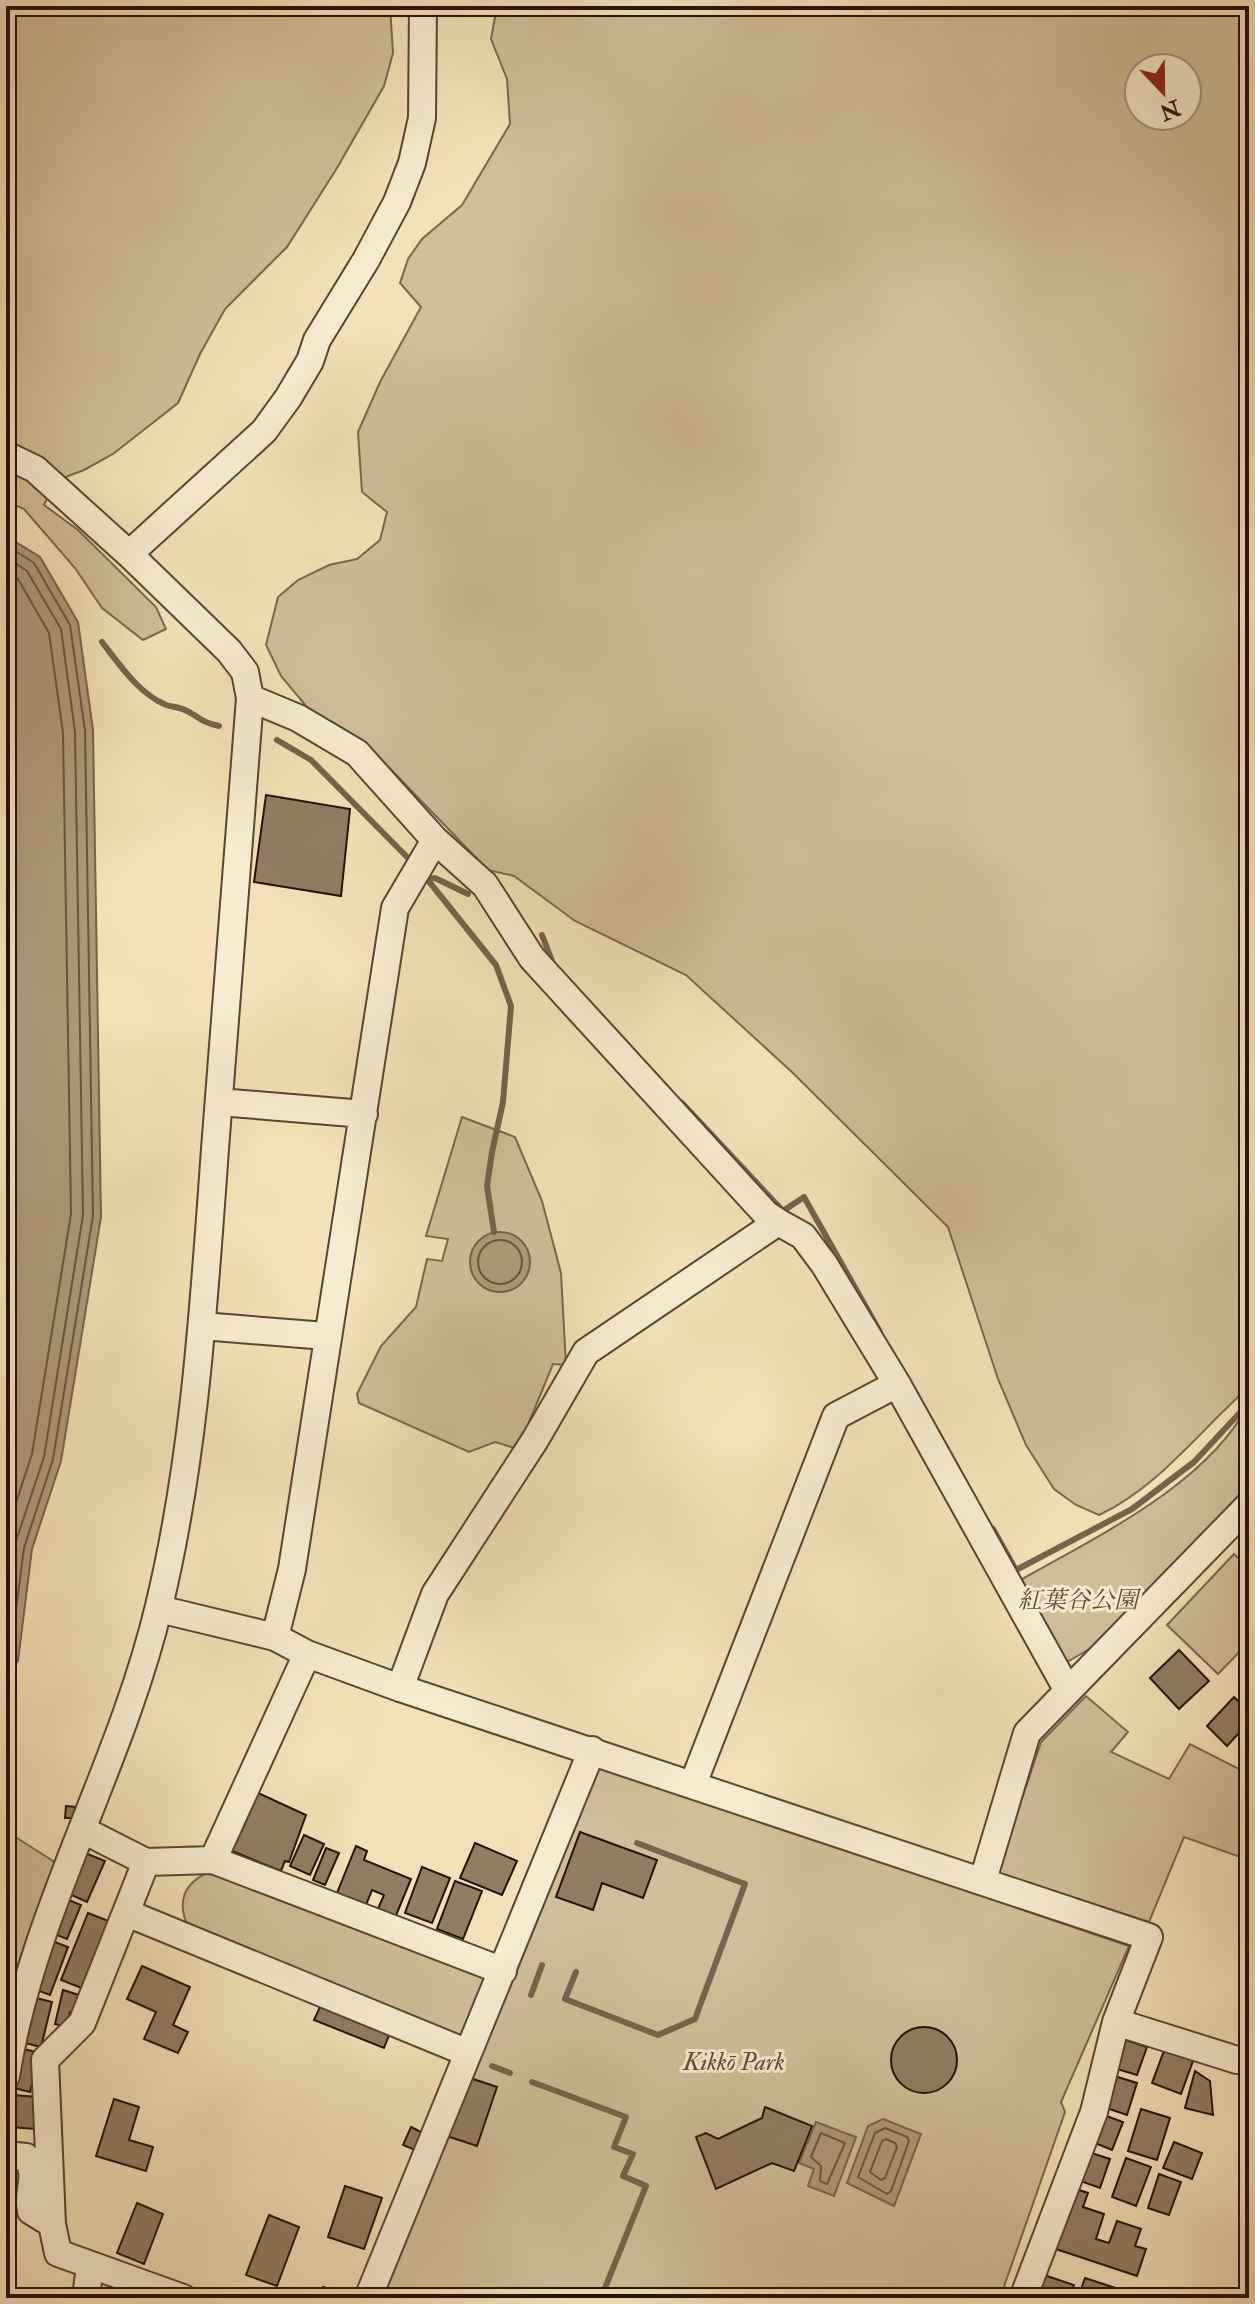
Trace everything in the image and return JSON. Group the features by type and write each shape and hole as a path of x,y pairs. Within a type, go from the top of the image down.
{"street":[{"path":"129,554 264,431 288,398 310,361 317,340 366,260 397,202 412,163 419,133 422,118 423,6"},
{"path":"6,455 35,469 229,651 245,672 250,698 202,1326 176,1528 159,1609 114,1754 26,1988 6,2076"},
{"path":"250,698 298,718 357,753 435,840 485,885 532,958 575,1008 766,1214 803,1236 824,1264 897,1384 1068,1691"},
{"path":"275,1637 292,1569 395,908 435,840"},
{"path":"219,1102 364,1114"},
{"path":"400,1688 435,1594 535,1440 586,1352 778,1222"},
{"path":"202,1326 326,1336"},
{"path":"693,1784 836,1416 897,1384"},
{"path":"983,1880 1027,1733 1249,1505"},
{"path":"159,1609 275,1637 307,1654 400,1688 1149,1937 1116,2022 1094,2112 1023,2298"},
{"path":"213,1860 307,1654"},
{"path":"368,2298 592,1750"},
{"path":"83,1830 146,1862 213,1860 503,1971"},
{"path":"146,1862 82,2023 45,2060 52,2224 58,2253 183,2298"},
{"path":"127,1913 468,2053"},
{"path":"1116,2022 1237,2060"},
{"path":"6,2155 26,2157 33,2168 28,2198 31,2211 52,2224"},
{"path":"86,2298 90,2265"}],"green space":[{"path":"6,6 390,6 393,53 384,86 287,247 225,309 178,403 113,454 55,481 44,505 78,530 156,607 166,629 143,640 102,608 75,568 24,509 6,501"},
{"path":"497,6 1249,6 1249,1387 1160,1474 1099,1515 1076,1505 1054,1489 1026,1445 998,1379 948,1227 794,1074 686,975 575,921 514,876 488,870 373,751 316,718 281,676 266,645 278,597 298,580 329,565 357,559 380,540 387,512 362,492 358,432 380,382 421,307 400,283 408,259 422,239 462,205 510,124 507,79 491,39"},
{"path":"462,1117 515,1137 542,1201 561,1273 566,1365 553,1364 518,1449 495,1442 469,1452 359,1403 357,1394 381,1346 416,1307 427,1259 442,1261 448,1239 426,1236"},
{"name":"紅葉谷公園","path":"1249,1403 1249,1490 1098,1644 1062,1665 1015,1583 1112,1528 1177,1484 1206,1460"},
{"path":"1234,1554 1249,1568 1249,1642 1218,1674 1167,1625"},
{"path":"1086,1696 1128,1732 1111,1752 1169,1779 1190,1744 1249,1774 1249,1860 1184,1837 1149,1922 997,1873 1041,1742"},
{"name":"Kikkō Park","path":"599,1766 1129,1946 1061,2102 1065,2112 1000,2298 382,2298"},
{"path":"6,1831 61,1866 35,1917 6,2026"},
{"path":"211,1871 481,1974 486,1985 465,2035 453,2037 189,1929 183,1910 185,1894 194,1881"}],"water":[{"path":"6,536 40,557 78,622 93,730 101,1217 61,1461 32,1549 18,1661 6,1675"},
{"path":"500,1232 512,1234 521,1241 528,1250 528,1274 521,1283 512,1290 500,1292 488,1290 479,1283 472,1274 470,1262 472,1250 479,1241 488,1234"},
{"path":"883,2119 921,2134 894,2206 847,2183 868,2126"},
{"path":"816,2122 856,2137 834,2196 808,2186 814,2169 799,2163"}],"building":[{"path":"266,795 350,809 341,896 254,882"},
{"path":"1179,1650 1209,1681 1179,1709 1150,1678"},
{"path":"1234,1697 1249,1712 1249,1722 1227,1746 1207,1726"},
{"path":"256,1792 306,1815 289,1862 285,1861 281,1871 232,1851"},
{"path":"66,1806 75,1807 75,1818 65,1818"},
{"path":"580,1832 657,1860 643,1898 602,1883 593,1910 556,1897"},
{"path":"304,1835 324,1844 310,1875 290,1866"},
{"path":"475,1843 517,1861 502,1895 460,1878"},
{"path":"356,1846 367,1851 364,1860 411,1879 395,1918 377,1911 384,1895 372,1890 366,1905 337,1893"},
{"path":"326,1848 339,1853 325,1885 313,1880"},
{"path":"85,1853 105,1861 87,1902 67,1893"},
{"path":"422,1867 450,1878 432,1923 405,1913"},
{"path":"455,1881 482,1891 463,1939 437,1929"},
{"path":"66,1899 81,1905 67,1939 52,1933"},
{"path":"88,1913 111,1922 84,1989 61,1980"},
{"path":"52,1941 68,1947 50,1995 34,1989"},
{"path":"142,1966 190,1987 173,2025 188,2032 178,2053 144,2039 156,2012 127,1999"},
{"path":"63,1990 82,1996 78,2014 70,2012 67,2027 55,2024"},
{"path":"36,1998 52,2002 41,2047 25,2043"},
{"path":"320,2007 389,2035 384,2048 314,2020"},
{"path":"924,2027 947,2037 957,2060 947,2083 924,2093 901,2083 891,2060 901,2037"},
{"path":"1120,2038 1147,2047 1137,2075 1111,2067"},
{"path":"1165,2048 1194,2058 1181,2094 1152,2083"},
{"path":"24,2049 40,2053 30,2092 14,2088"},
{"path":"1195,2071 1210,2081 1213,2115 1185,2108"},
{"path":"1108,2074 1137,2083 1127,2115 1098,2105"},
{"path":"467,2077 497,2087 477,2146 447,2136"},
{"path":"14,2095 37,2097 35,2129 11,2127"},
{"path":"114,2099 139,2107 129,2140 153,2147 146,2171 96,2156"},
{"path":"765,2107 812,2126 794,2171 772,2163 716,2189 696,2137 706,2133 718,2139 762,2118"},
{"path":"1141,2109 1170,2118 1157,2160 1128,2151"},
{"path":"1101,2114 1123,2122 1112,2150 1090,2141"},
{"path":"411,2127 423,2133 415,2150 403,2145"},
{"path":"1174,2142 1202,2153 1192,2179 1163,2168"},
{"path":"1082,2150 1110,2159 1100,2188 1072,2178"},
{"path":"1126,2158 1151,2167 1136,2206 1112,2197"},
{"path":"1159,2174 1181,2182 1169,2215 1148,2208"},
{"path":"345,2186 382,2198 364,2249 328,2237"},
{"path":"1076,2189 1088,2193 1083,2207 1104,2214 1096,2239 1109,2243 1117,2221 1141,2229 1135,2246 1146,2249 1137,2276 1056,2249"},
{"path":"137,2203 163,2214 144,2264 117,2253"},
{"path":"269,2215 299,2227 277,2286 246,2275"},
{"path":"1041,2274 1074,2285 1069,2298 1033,2298"},
{"path":"1085,2278 1134,2294 1132,2298 1078,2298"},
{"path":"323,2287 345,2295 344,2298 319,2298"},
{"path":"812,2289 832,2298 788,2298 801,2290"}],"waterway":[{"path":"102,642 130,678 156,700 219,726"},
{"path":"277,740 311,760 413,863"},
{"path":"423,874 496,965 511,1006 503,1102 487,1186 494,1232"},
{"path":"428,879 435,878 468,894"},
{"path":"542,935 554,966"},
{"path":"682,1103 783,1211 804,1197 880,1332"},
{"path":"993,1529 1016,1570 1132,1509 1194,1462 1249,1403"},
{"path":"576,1972 565,1999 658,2035 695,2019 745,1884 637,1843"},
{"path":"531,1995 542,1965"},
{"path":"492,2066 510,2073"},
{"path":"532,2082 626,2117 614,2147 633,2154 623,2176 646,2186 601,2298"}]}
